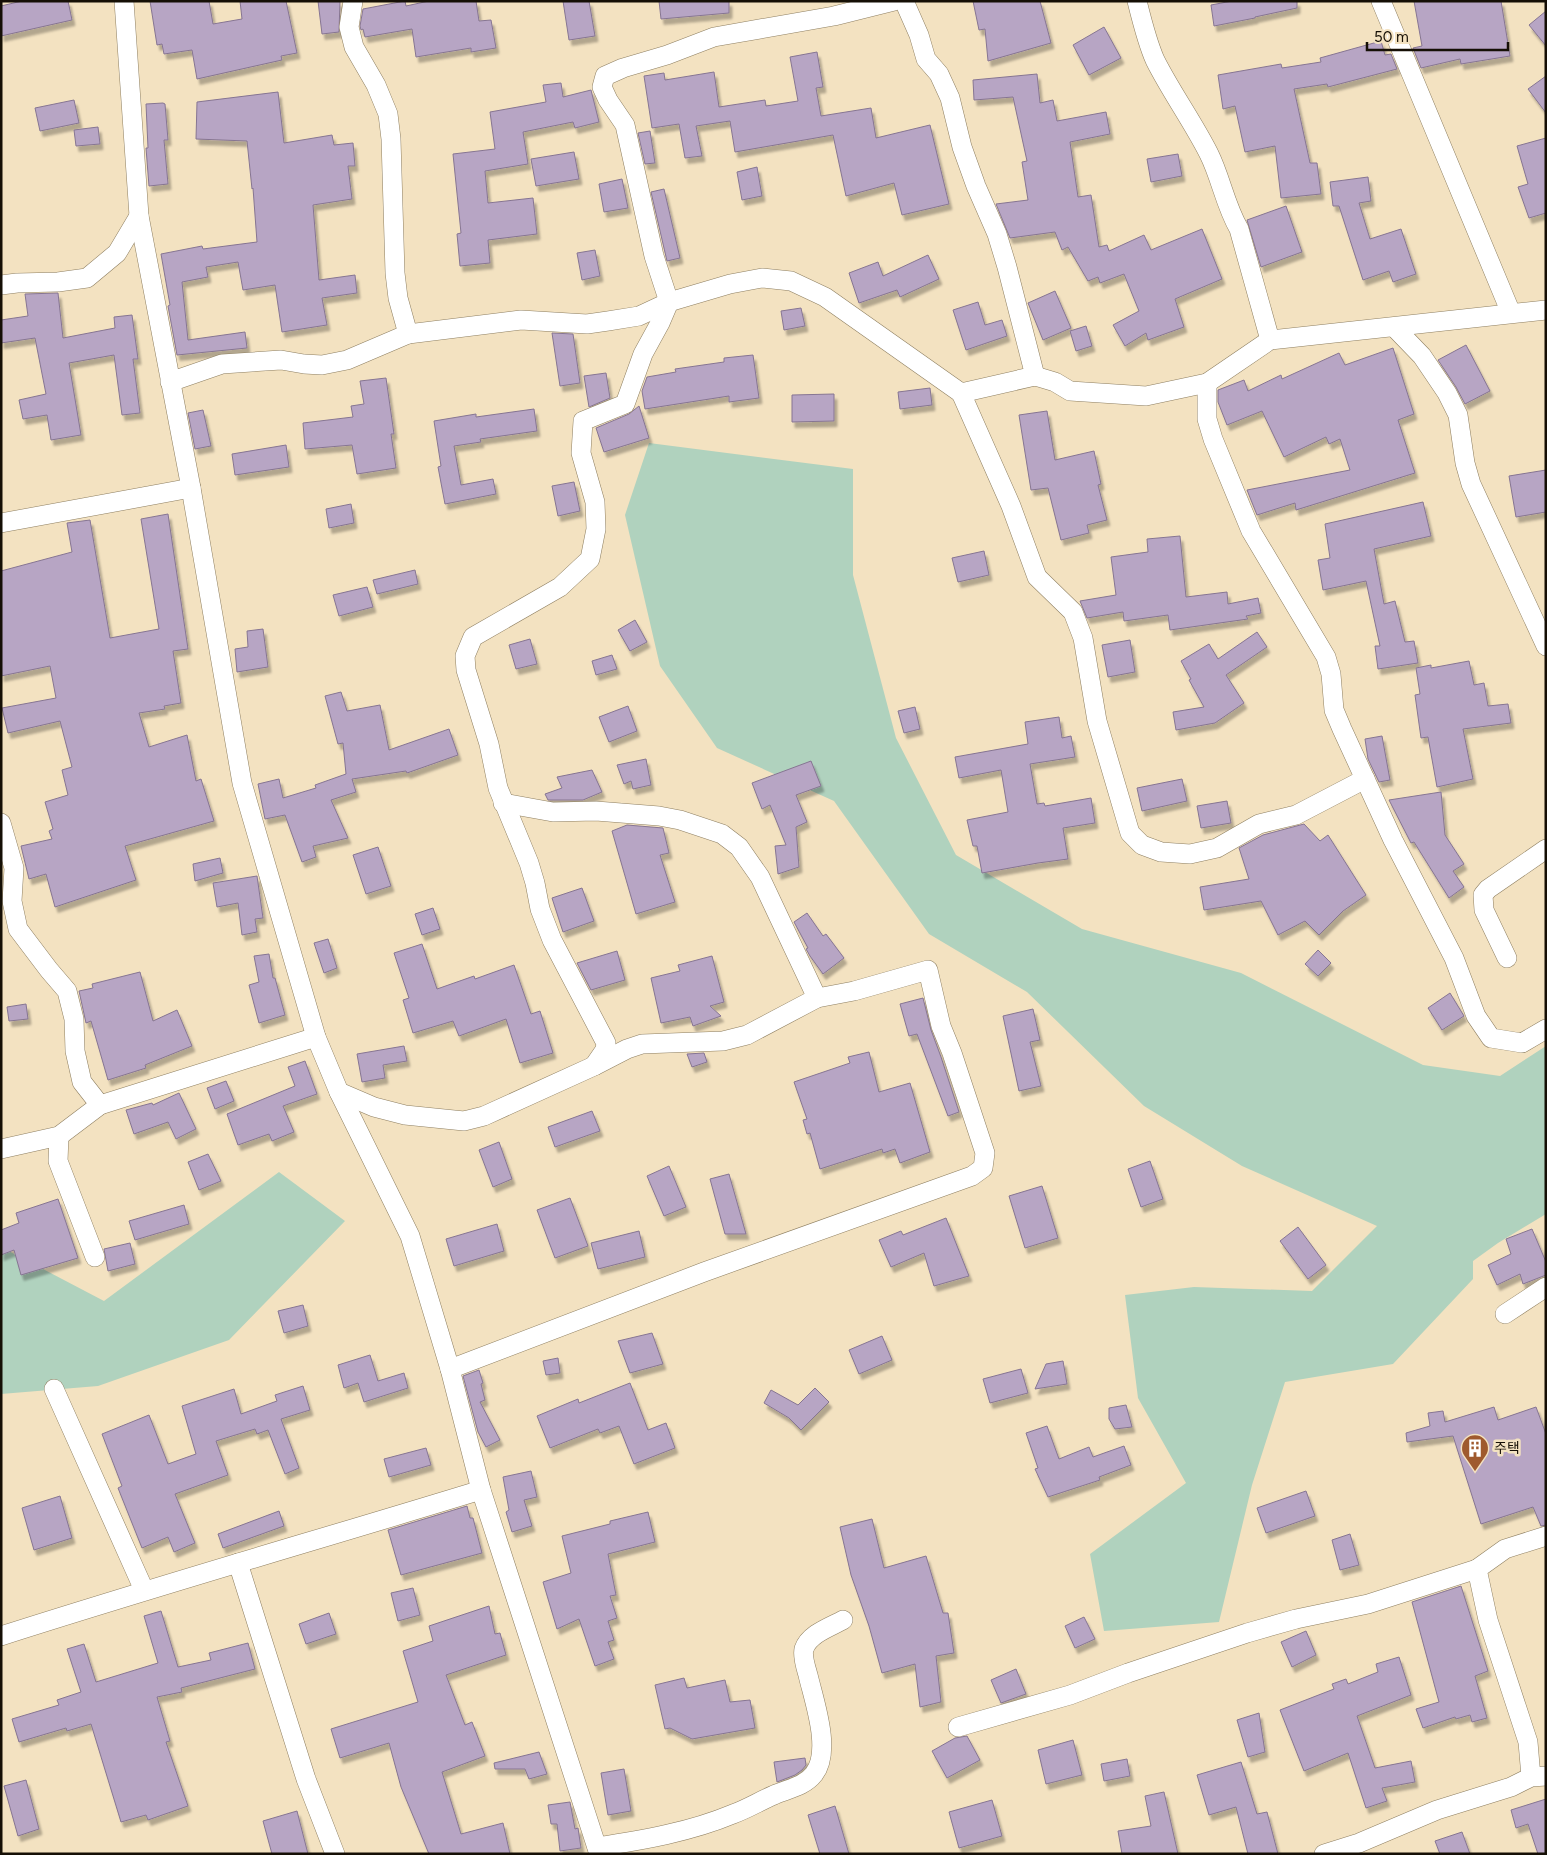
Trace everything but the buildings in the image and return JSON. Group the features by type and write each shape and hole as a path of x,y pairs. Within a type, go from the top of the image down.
{"street":[{"path":"124,1 139,216 191,488 242,783 316,1037 339,1092 410,1236 450,1369 481,1490 598,1850 687,1830 733,1815 804,1783 815,1774 820,1756 822,1729 805,1664 804,1649 814,1636 843,1620"},
{"path":"352,1 349,27 354,46 376,86 388,114 391,139 395,273 398,298 408,334"},
{"path":"594,1066 605,1050 606,1043 552,940 540,909 535,883 498,788 488,744 466,670 465,656 473,637 560,586 590,559 596,528 595,502 581,453 583,420 625,404 643,354 669,302 654,256 625,125 608,100 602,87 605,76 714,37 834,16 894,1"},
{"path":"904,1 919,35 926,59 939,74 950,98 962,147 976,186 997,234 1008,267 1035,376"},
{"path":"1137,1 1155,59 1209,154 1219,177 1223,196 1239,229 1270,340"},
{"path":"1381,1 1511,313"},
{"path":"1,285 58,282 87,278 117,254 139,216"},
{"path":"170,382 222,364 281,360 322,365 347,360 408,334 521,320 577,324 638,316 669,302 730,284 762,278 791,281 825,297 961,393 1011,506 1037,577 1073,612 1083,638 1097,721 1130,833 1142,845 1161,852 1190,854 1217,848 1259,824 1296,815 1365,779"},
{"path":"961,393 1035,376 1055,382 1070,391 1146,396 1206,383 1270,340 1546,310"},
{"path":"1394,327 1422,356 1447,393 1458,415 1465,463 1471,484 1546,646"},
{"path":"1206,383 1207,419 1213,439 1251,531 1326,658 1331,674 1334,710 1402,856 1454,958 1476,1016 1491,1038 1522,1043 1546,1029"},
{"path":"1,523 191,488"},
{"path":"503,803 553,812 596,811 659,816 680,820 722,834 739,847 760,877 817,998"},
{"path":"1,823 14,868 12,901 18,930 67,991 74,1019 75,1051 82,1082 100,1105"},
{"path":"1507,958 1484,910 1483,895 1546,848"},
{"path":"339,1092 374,1107 406,1115 464,1121 484,1116 627,1049 642,1044 724,1040 747,1034 817,998 854,991 928,970 941,1026 952,1053 985,1153 983,1168 972,1176 704,1272 450,1369"},
{"path":"1,1149 59,1136 100,1105 316,1037"},
{"path":"59,1136 58,1161 95,1257"},
{"path":"1505,1314 1546,1287"},
{"path":"54,1389 144,1590"},
{"path":"1,1636 144,1590 238,1564 481,1490"},
{"path":"958,1727 1070,1695 1128,1673 1247,1633 1296,1619 1368,1604 1477,1569 1505,1549 1546,1536"},
{"path":"238,1564 306,1780 335,1854"},
{"path":"1324,1854 1363,1848 1437,1810 1538,1777 1488,1620 1477,1569"}],"green space":[{"path":"649,443 853,469 853,575 896,738 956,855 1082,929 1241,973 1423,1065 1500,1076 1546,1046 1546,1214 1498,1243 1473,1261 1473,1279 1393,1364 1285,1382 1252,1485 1219,1622 1104,1631 1090,1554 1186,1483 1138,1398 1125,1295 1194,1287 1312,1291 1377,1226 1242,1166 1144,1106 1027,992 929,934 834,801 717,748 660,666 625,515"},
{"path":"279,1172 345,1221 229,1340 98,1386 1,1394 1,1247 104,1301"}],"place":[{"name":"주택","path":"1475,1472"}]}
